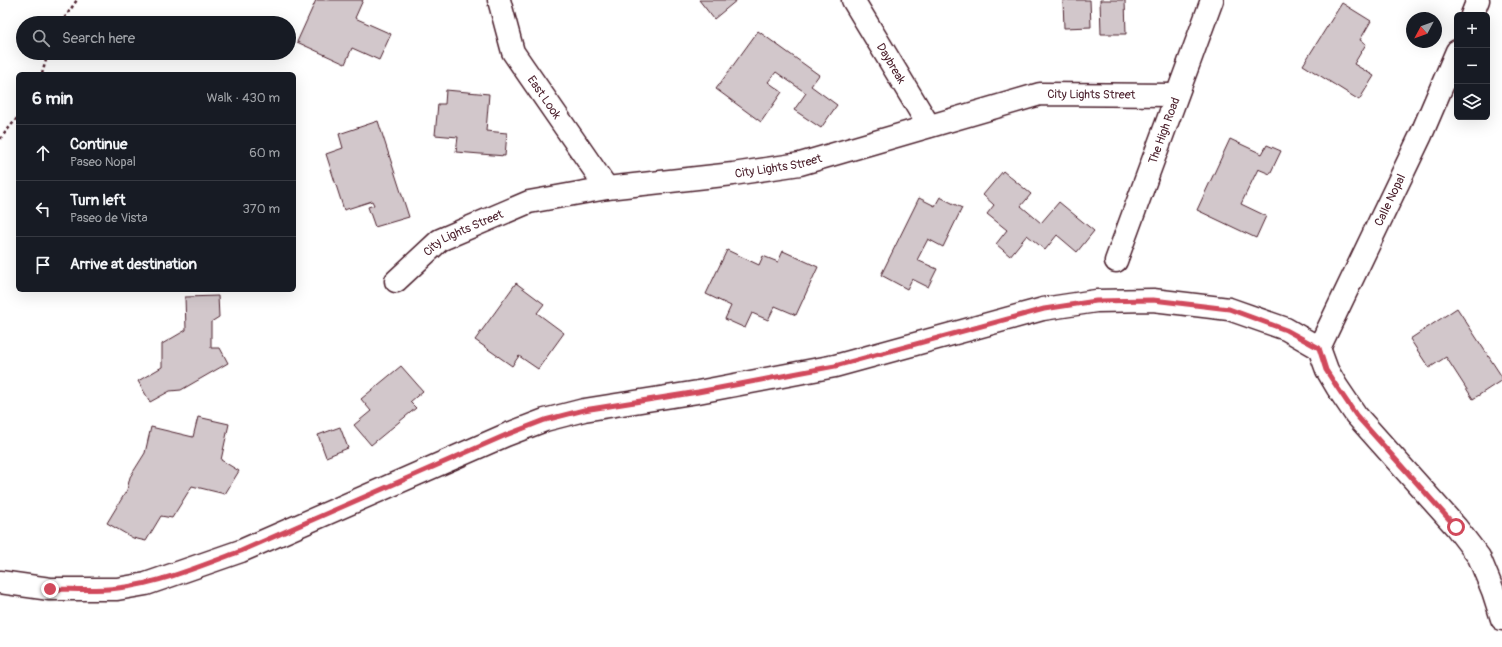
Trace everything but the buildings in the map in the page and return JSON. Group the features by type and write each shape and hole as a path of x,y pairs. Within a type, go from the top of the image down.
{"street":[{"name":"East Look","path":"499,0 513,52 607,188"},
{"name":"Daybreak","path":"853,0 929,126"},
{"name":"The High Road","path":"1116,261 1212,0"},
{"path":"1473,12 1478,0"},
{"name":"Calle Nopal","path":"1319,348 1421,135 1454,58"},
{"name":"City Lights Street","path":"396,281 440,240 529,202 607,188 733,174 800,164 1040,94 1176,95"},
{"path":"0,582 50,589 117,589 146,584 241,551 506,435 545,420 584,410 698,392 835,366 1044,309 1096,301 1153,300 1199,304 1229,309 1286,330 1319,348 1326,370 1356,415 1456,527 1479,557 1498,595 1502,619"}],"path":[{"path":"66,16 77,0"},
{"path":"43,72 46,60"},
{"path":"0,139 16,119"}],"route":[{"path":"50,589 117,589 146,584 206,564 241,551 506,435 545,420 584,410 698,392 835,366 1044,309 1096,301 1153,300 1199,304 1229,309 1286,330 1319,348 1326,370 1356,415 1456,527"}]}
